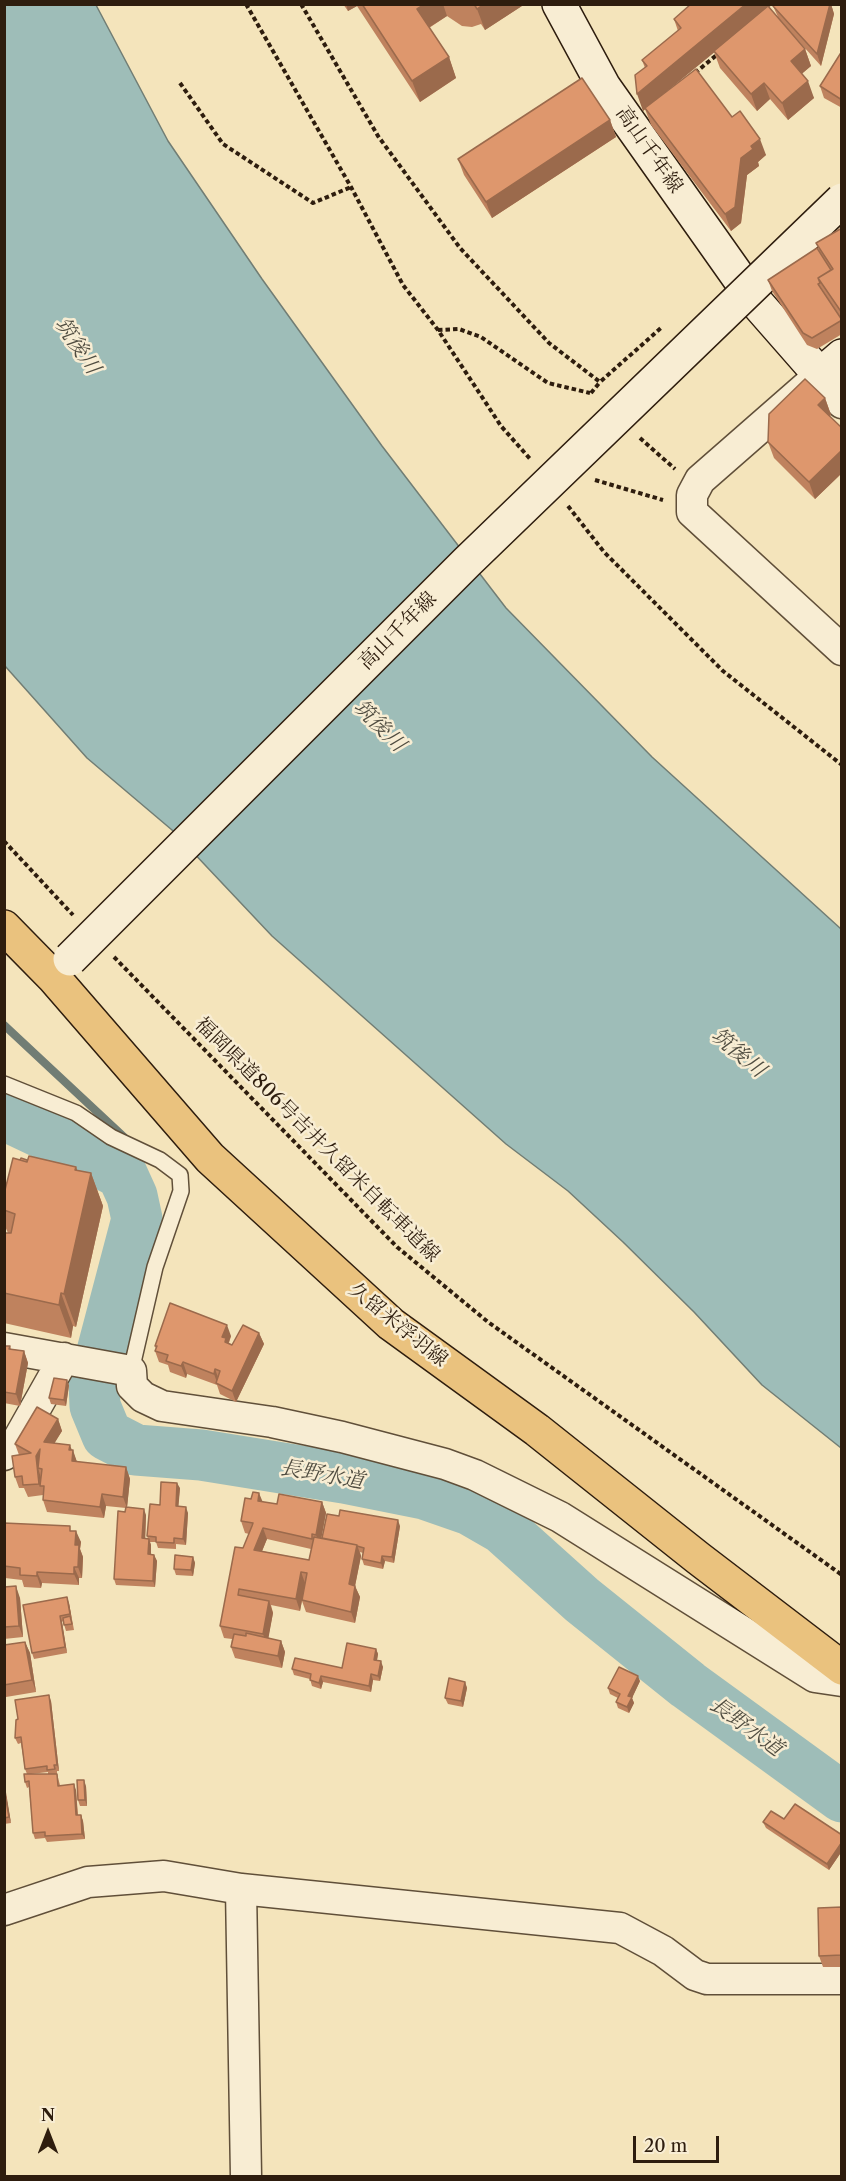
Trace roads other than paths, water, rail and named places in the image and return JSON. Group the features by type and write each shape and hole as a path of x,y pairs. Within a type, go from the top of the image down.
{"main road":[{"name":"高山千年線","path":"559,4 611,97 756,302 831,365"},
{"name":"高山千年線","path":"62,968 467,562 842,200"},
{"name":"久留米浮羽線","path":"4,927 62,968 210,1158 391,1324 537,1430 698,1558 842,1668"}],"street":[{"path":"842,403 831,365 700,480 692,495 692,512 842,650"},
{"path":"4,1348 131,1371 132,1386 143,1397 162,1406 272,1422 342,1437 445,1464 475,1475 560,1517 815,1677 842,1681"},
{"path":"4,1455 16,1443 68,1359"},
{"path":"4,1910 88,1882 164,1876 241,1889 620,1928 663,1951 695,1975 707,1979 842,1979"},
{"path":"241,1889 246,2176"}],"lane":[{"path":"4,1084 76,1113 111,1137 160,1160 180,1175 181,1191 155,1267 131,1371"}],"water":[{"name":"筑後川","path":"4,5 96,5 168,141 262,279 382,446 506,608 652,757 841,929 841,1448 762,1385 694,1312 568,1191 506,1144 272,936 172,830 87,758 5,666"}],"waterway":[{"path":"4,1025 124,1137 122,1174"},
{"name":"長野水道","path":"4,1115 122,1174 132,1196 137,1219 94,1382 95,1406 107,1435 136,1450 201,1455 344,1478 424,1494 470,1510 503,1529 582,1600 688,1685 842,1797"}]}
